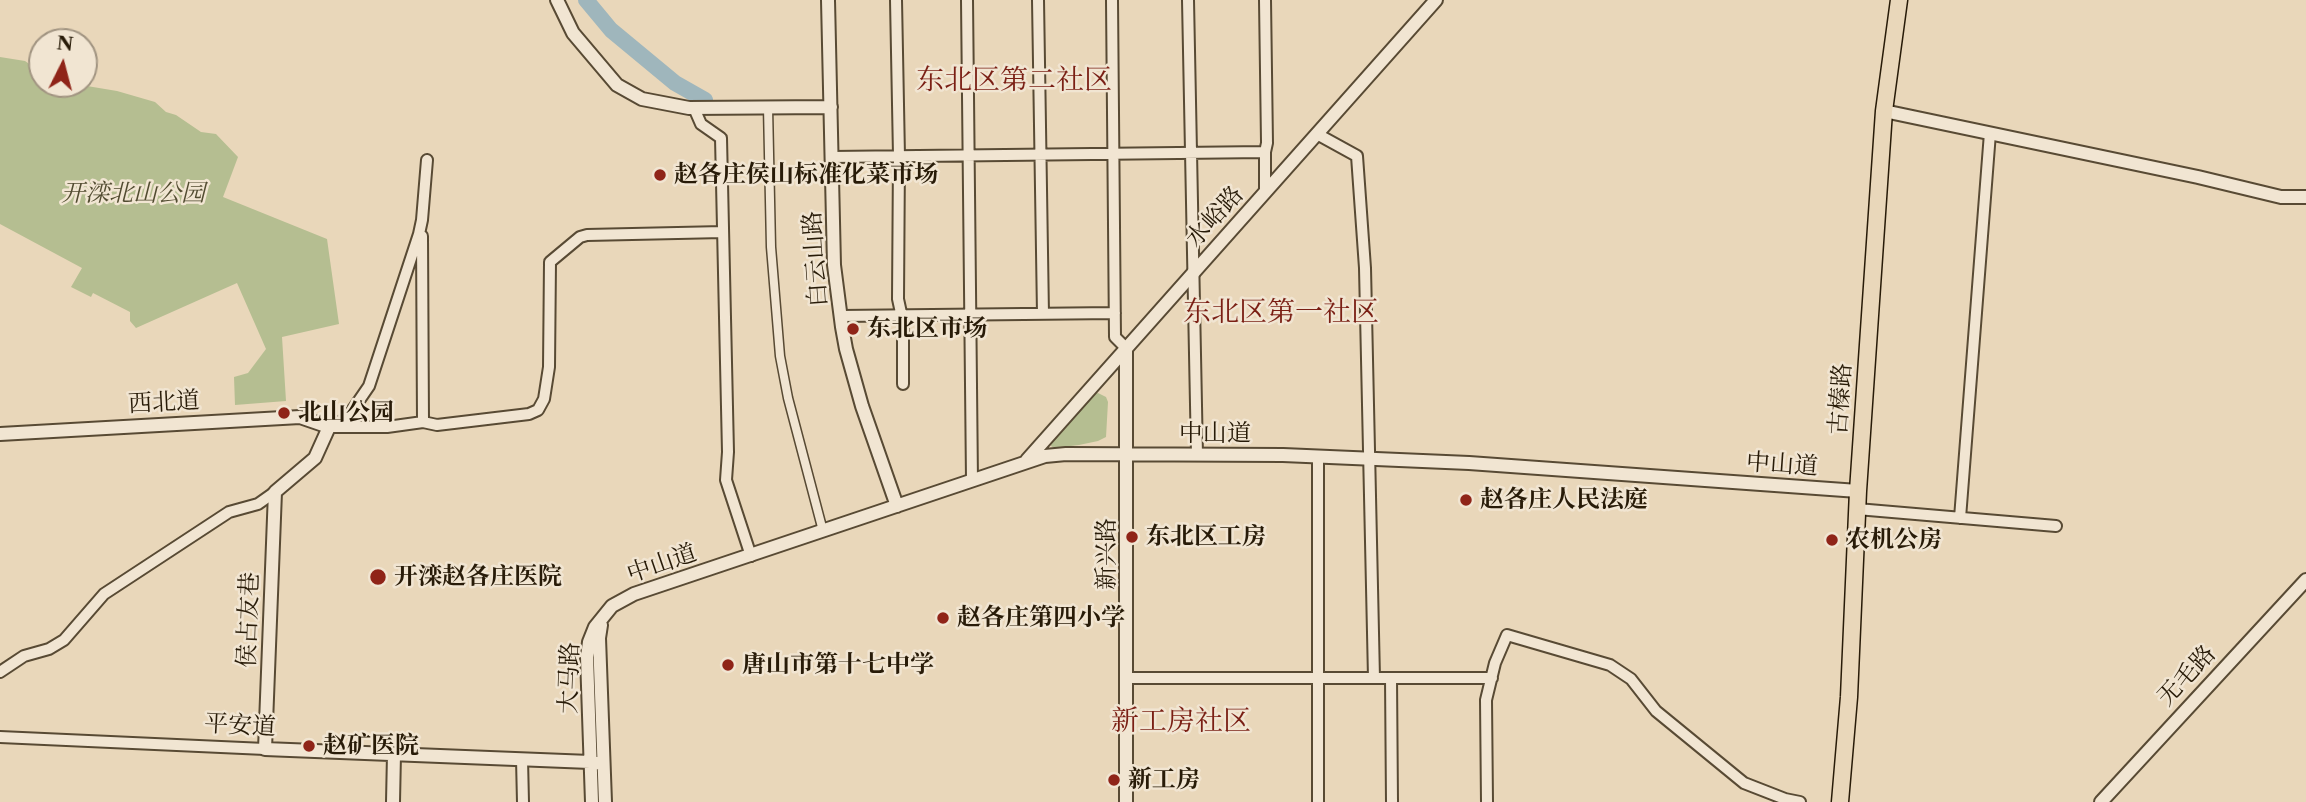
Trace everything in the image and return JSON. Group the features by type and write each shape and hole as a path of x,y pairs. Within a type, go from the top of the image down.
{"main road":[{"name":"古榛路","path":"1840,802 1849,697 1857,491 1884,111 1899,0"}],"street":[{"path":"557,0 573,33 617,85 642,99 694,108 831,107"},
{"name":"白云山路","path":"828,0 834,265 846,349 862,406 897,506"},
{"path":"896,0 898,299 903,384"},
{"path":"967,0 972,480"},
{"path":"1038,0 1043,314"},
{"path":"1112,0 1115,337 1126,348"},
{"path":"1188,0 1197,455"},
{"path":"1265,0 1265,192"},
{"name":"水峪路","path":"1026,461 1436,0"},
{"path":"768,107 771,247 780,356 788,398 823,531"},
{"path":"694,108 701,124 721,138 728,438 726,480 751,556"},
{"path":"1884,111 2281,197 2306,197"},
{"path":"1960,518 1990,133"},
{"path":"1317,134 1357,156 1365,268 1374,678"},
{"path":"832,156 1265,152"},
{"path":"423,422 422,220 427,160"},
{"path":"0,672 24,656 49,649 64,640 104,594 115,586 229,512 258,504 315,458 329,427 347,418 369,386 422,220"},
{"path":"329,427 387,427 423,422 437,425 528,414 538,410 544,399 549,367 550,262 580,237 723,232"},
{"path":"841,316 1115,313"},
{"name":"新兴路","path":"1126,348 1126,802"},
{"name":"西北道","path":"0,434 300,417 329,427"},
{"name":"中山道","path":"602,618 612,606 634,594 1026,461 1066,454 1318,456 1469,463 1857,491"},
{"path":"1318,456 1318,802"},
{"name":"侯占友巷","path":"265,749 275,492"},
{"path":"1857,509 2056,526"},
{"name":"无毛路","path":"2101,802 2306,580"},
{"name":"大马路","path":"592,802 597,763 599,638 602,618"},
{"path":"1487,802 1486,701 1507,635 1611,665 1631,679 1656,712 1744,783 1800,802"},
{"path":"1128,678 1492,678"},
{"path":"1391,678 1392,802"},
{"name":"平安道","path":"0,737 597,763"},
{"path":"393,802 394,754"},
{"path":"522,759 523,802"},
{"name":"大马路","path":"597,763 605,802"}],"green space":[{"name":"开滦北山公园","path":"0,57 28,63 28,98 98,98 98,88 117,91 155,102 166,112 176,115 201,132 216,134 238,157 223,197 327,239 339,324 282,337 286,401 235,405 234,377 248,373 266,349 237,283 136,328 130,321 130,312 93,293 91,297 71,287 82,268 0,224"},
{"path":"1093,394 1106,397 1108,402 1106,437 1079,445 1054,448 1051,446 1050,443"}],"waterway":[{"path":"586,0 611,30 675,83 705,100"}],"place":[{"name":"赵各庄侯山标准化菜市场","path":"660,175"},
{"name":"东北区市场","path":"853,329"},
{"name":"北山公园","path":"284,413"},
{"name":"赵各庄人民法庭","path":"1466,500"},
{"name":"东北区工房","path":"1132,537"},
{"name":"农机公房","path":"1832,540"},
{"name":"开滦赵各庄医院","path":"378,577"},
{"name":"赵各庄第四小学","path":"943,618"},
{"name":"唐山市第十七中学","path":"728,665"},
{"name":"赵矿医院","path":"309,746"},
{"name":"新工房","path":"1114,780"}],"district":[{"name":"东北区第二社区","path":"1014,81"},
{"name":"东北区第一社区","path":"1281,313"},
{"name":"新工房社区","path":"1181,722"}]}
